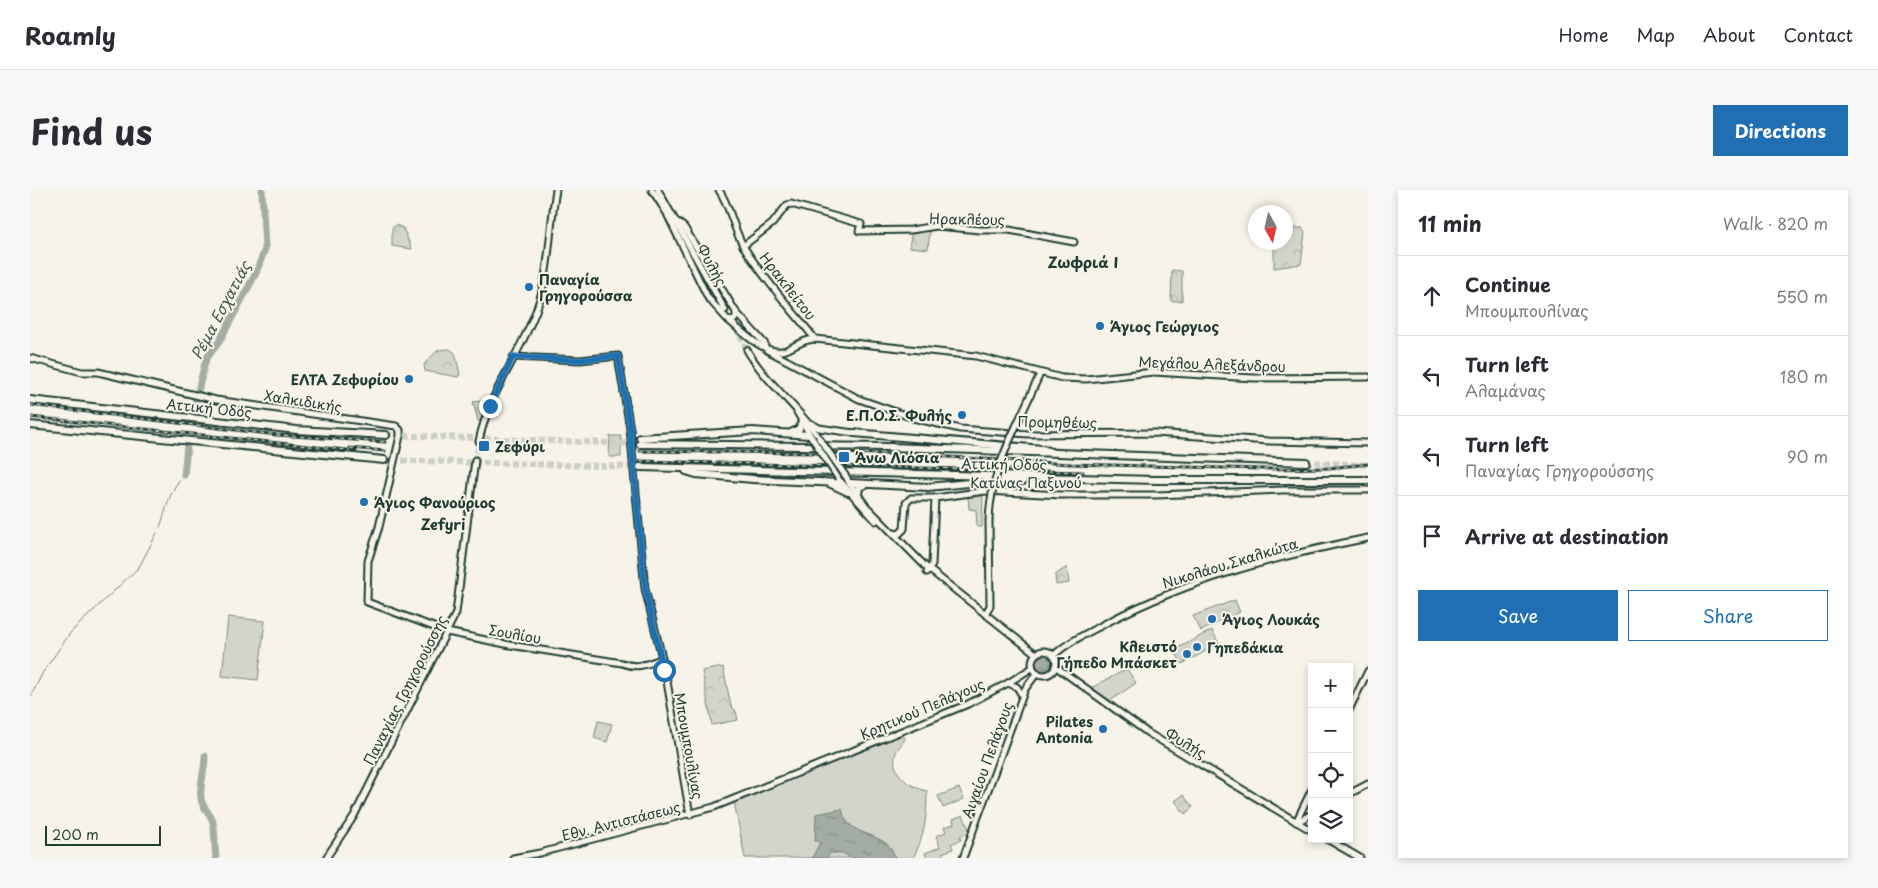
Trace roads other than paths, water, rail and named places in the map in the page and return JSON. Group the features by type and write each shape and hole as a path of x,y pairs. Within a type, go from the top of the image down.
{"highway":[{"name":"Αττική Οδός","path":"30,400 297,430 386,435"},
{"path":"790,434 799,429 805,421"},
{"path":"30,426 384,460"},
{"name":"Αττική Οδός","path":"790,434 752,431 640,441 889,447 1060,455 1306,462"},
{"path":"854,433 1043,450 1060,455"},
{"path":"790,434 814,436"},
{"name":"Αττική Οδός","path":"640,467 1088,478 1368,480"},
{"path":"677,468 696,474 822,482 844,481 867,484 942,486 989,481 1088,478"},
{"path":"822,482 835,485 848,492"},
{"path":"858,495 859,487 867,484"}],"street":[{"path":"479,441 493,396 529,328 539,303 556,190"},
{"name":"Φυλής","path":"652,190 668,216 680,230"},
{"name":"Φυλής","path":"658,190 725,310"},
{"name":"Ηρακλείτου","path":"719,190 729,208 743,246 815,339"},
{"name":"Ηρακλέους","path":"743,246 772,224 787,205 791,204 861,224 859,231 911,230 937,226 980,230 1009,230 1074,242"},
{"path":"668,216 708,298 728,320 763,347"},
{"name":"Μεγάλου Αλεξάνδρου","path":"676,221 684,227 736,312 754,334 769,347 792,346"},
{"path":"728,320 735,319 736,312"},
{"name":"Μεγάλου Αλεξάνδρου","path":"763,347 778,351 815,339 976,356 1040,374 1076,378 1154,372 1254,378 1368,377"},
{"name":"Προμηθέως","path":"763,347 815,378 859,399 913,418 960,429 1028,434 1155,433 1269,441 1368,443"},
{"path":"747,350 757,365 795,407 844,481 928,571"},
{"name":"Μπουμπουλίνας","path":"513,357 580,360 618,356 630,429 642,568 690,814"},
{"name":"Χαλκιδικής","path":"30,358 82,372 98,372 196,396 397,426 401,435 379,527 368,561 368,602"},
{"path":"985,614 990,606 990,496 995,475 1040,374"},
{"path":"805,421 820,428 854,433"},
{"path":"814,436 830,430"},
{"path":"814,436 844,481 848,492 928,571 1036,654"},
{"name":"Παναγίας Γρηγορούσσης","path":"326,858 354,816 456,613 476,460"},
{"name":"Κατίνας Παξινού","path":"893,533 899,534 904,530 906,503 911,498 935,498 985,491 1061,495 1156,495 1201,491 1368,490"},
{"path":"928,571 932,565 935,498"},
{"name":"Νικολάου Σκαλκώτα","path":"1053,656 1083,635 1157,597 1182,587 1276,558 1368,538"},
{"name":"Σουλίου","path":"368,602 447,632 510,645 622,663 631,667 646,665 661,659"},
{"path":"1043,651 1053,656 1055,666 1048,674 1037,673 1032,668 1032,660 1036,654 1043,651"},
{"name":"Φυλής","path":"1055,666 1148,733 1308,829"},
{"name":"Κρητικού Πελάγους","path":"817,765 955,710 1008,683 1032,668"},
{"path":"1350,708 1368,671"},
{"name":"Αιγαίου Πελάγους","path":"963,858 1022,695 1037,673"},
{"path":"1008,683 1017,687 1022,695"},
{"name":"Εθν. Αντιστάσεως","path":"513,858 540,853 714,807 817,765"},
{"path":"1353,792 1368,784"},
{"path":"1296,822 1308,798"},
{"path":"1296,822 1308,816"},
{"path":"1334,843 1360,858"}],"water":[{"path":"1043,656 1048,658 1050,663 1048,668 1043,670 1038,668 1036,663 1038,658"},
{"path":"842,809 845,819 851,826 885,842 895,858 851,858 843,853 831,853 826,858 812,858 820,842 815,841 816,814"}],"waterway":[{"name":"Ρέμα Εσχατιάς","path":"193,411 206,359 219,342 256,273 265,249 262,190"},
{"name":"Ρέμα Εσχατιάς","path":"184,475 187,446"},
{"path":"160,527 175,486 184,475"},
{"path":"31,696 43,672 71,632 139,567 157,533"},
{"name":"Ρέμα Εσχατιάς","path":"205,756 201,798 212,819 216,858"}],"tunnel":[{"path":"725,310 747,350"},
{"path":"386,435 640,444"},
{"path":"475,460 479,441"},
{"path":"384,460 640,467"},
{"path":"1306,462 1368,465"}],"railway":[{"path":"30,405 277,435 385,442"},
{"path":"30,417 356,451"},
{"path":"350,448 385,451"},
{"path":"640,451 895,454 1071,464 1263,469 1329,468 1368,464"},
{"path":"640,461 1083,472"}],"place":[{"name":"Παναγία Γρηγορούσσα","path":"529,287"},
{"name":"Άγιος Γεώργιος","path":"1100,326"},
{"name":"ΕΛΤΑ Ζεφυρίου","path":"409,379"},
{"name":"Ε.Π.Ο.Σ. Φυλής","path":"962,415"},
{"name":"Ζεφύρι","path":"484,446"},
{"name":"Άνω Λιόσια","path":"844,457"},
{"name":"Άγιος Φανούριος","path":"364,502"},
{"name":"Άγιος Λουκάς","path":"1212,619"},
{"name":"Γηπεδάκια","path":"1197,647"},
{"name":"Κλειστό Γήπεδο Μπάσκετ","path":"1187,654"},
{"name":"Pilates Antonia","path":"1103,729"}],"district":[{"name":"Ζωφριά Ι","path":"1083,261"},
{"name":"Zefyri","path":"443,523"}]}
